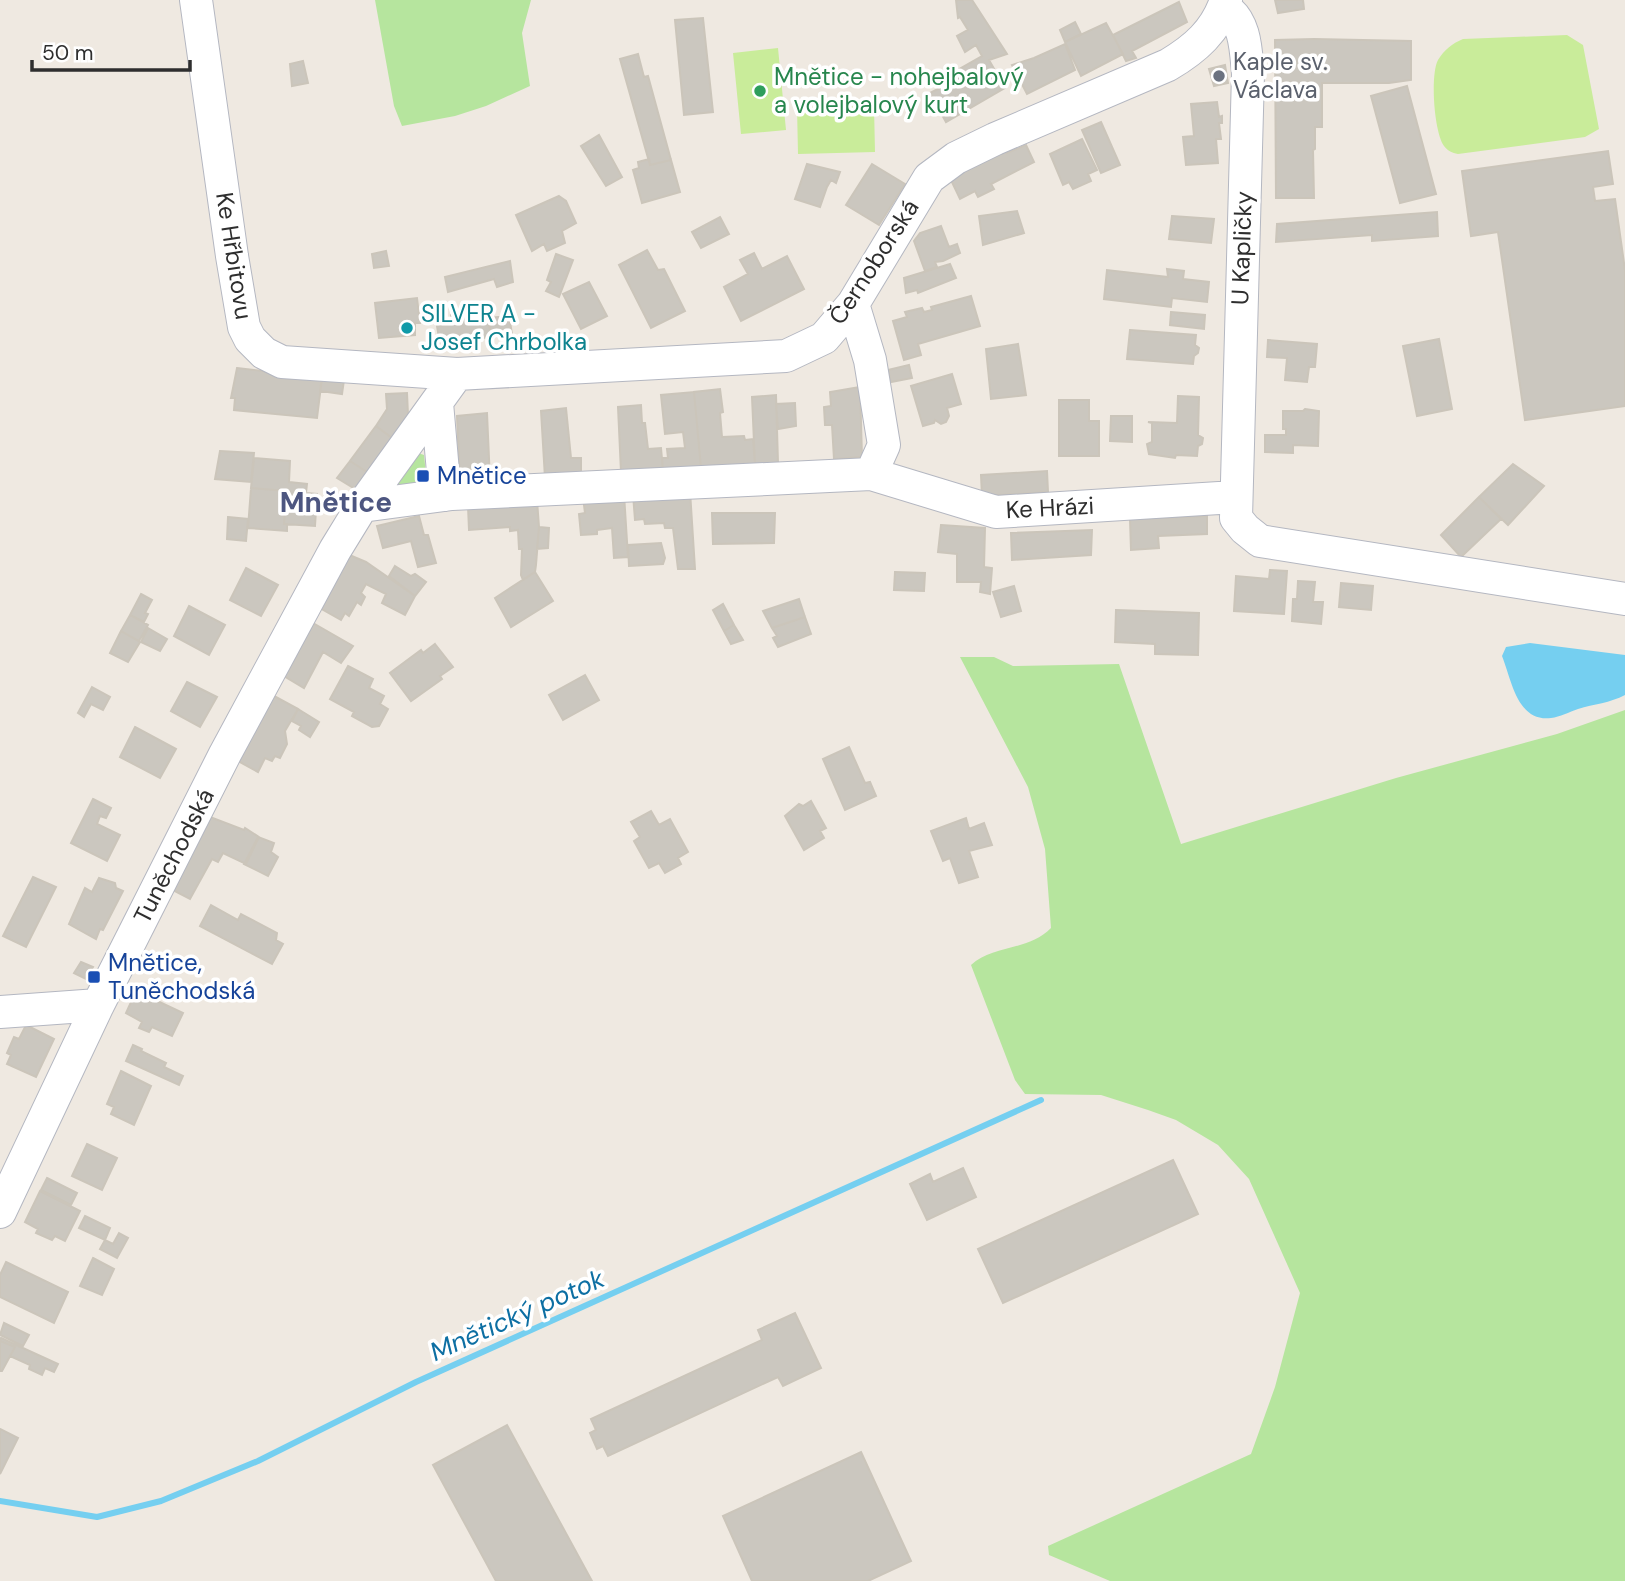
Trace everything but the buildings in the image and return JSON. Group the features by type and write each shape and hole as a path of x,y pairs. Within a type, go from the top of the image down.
{"street":[{"name":"Ke Hřbitovu","path":"196,0 232,256 244,327 250,339 264,353 282,362 457,374"},
{"name":"Černoborská","path":"457,374 786,356 824,338 853,304 929,178 956,159 995,139 1168,65 1197,46 1209,33 1225,4"},
{"name":"U Kapličky","path":"1225,4 1237,18 1244,41 1248,74 1235,497"},
{"path":"853,304 870,360 884,445 871,474"},
{"path":"362,506 457,374"},
{"path":"437,403 444,495"},
{"name":"Ke Hrázi","path":"362,506 444,495 871,474 996,512 1235,497"},
{"path":"1235,497 1236,518 1260,541 1625,599"},
{"name":"Tuněchodská","path":"0,1212 98,1006 225,754 335,550 362,506"},
{"path":"0,1012 98,1006"}],"green space":[{"path":"375,0 531,0 522,33 530,86 486,106 455,116 402,126 394,106"},
{"path":"1567,35 1583,45 1599,129 1585,137 1458,154 1446,148 1438,129 1434,78 1438,60 1446,50 1463,39"},
{"name":"Mnětice - nohejbalový a volejbalový kurt","path":"778,48 786,130 741,134 733,53"},
{"path":"874,106 875,152 798,154 797,107"},
{"path":"418,453 424,455 427,484 399,487 398,477"},
{"path":"960,657 994,657 1013,666 1119,664 1181,844 1396,778 1557,734 1625,710 1625,1581 1110,1581 1049,1555 1048,1546 1251,1454 1275,1387 1300,1293 1249,1179 1218,1145 1176,1120 1148,1110 1101,1095 1025,1094 1015,1080 971,965 989,954 1032,941 1051,928 1045,849 1028,787"}],"water":[{"path":"1530,643 1625,655 1625,695 1551,718 1530,714 1513,688 1502,656 1506,647"}],"waterway":[{"name":"Mnětický potok","path":"0,1501 97,1517 161,1501 258,1461 416,1382 1041,1100"}],"place":[{"name":"Kaple sv. Václava","path":"1219,76"},
{"name":"Mnětice - nohejbalový a volejbalový kurt","path":"760,91"},
{"name":"SILVER A - Josef Chrbolka","path":"407,328"},
{"name":"Mnětice","path":"423,476"},
{"name":"Mnětice, Tuněchodská","path":"94,977"}],"district":[{"name":"Mnětice","path":"336,502"}]}
